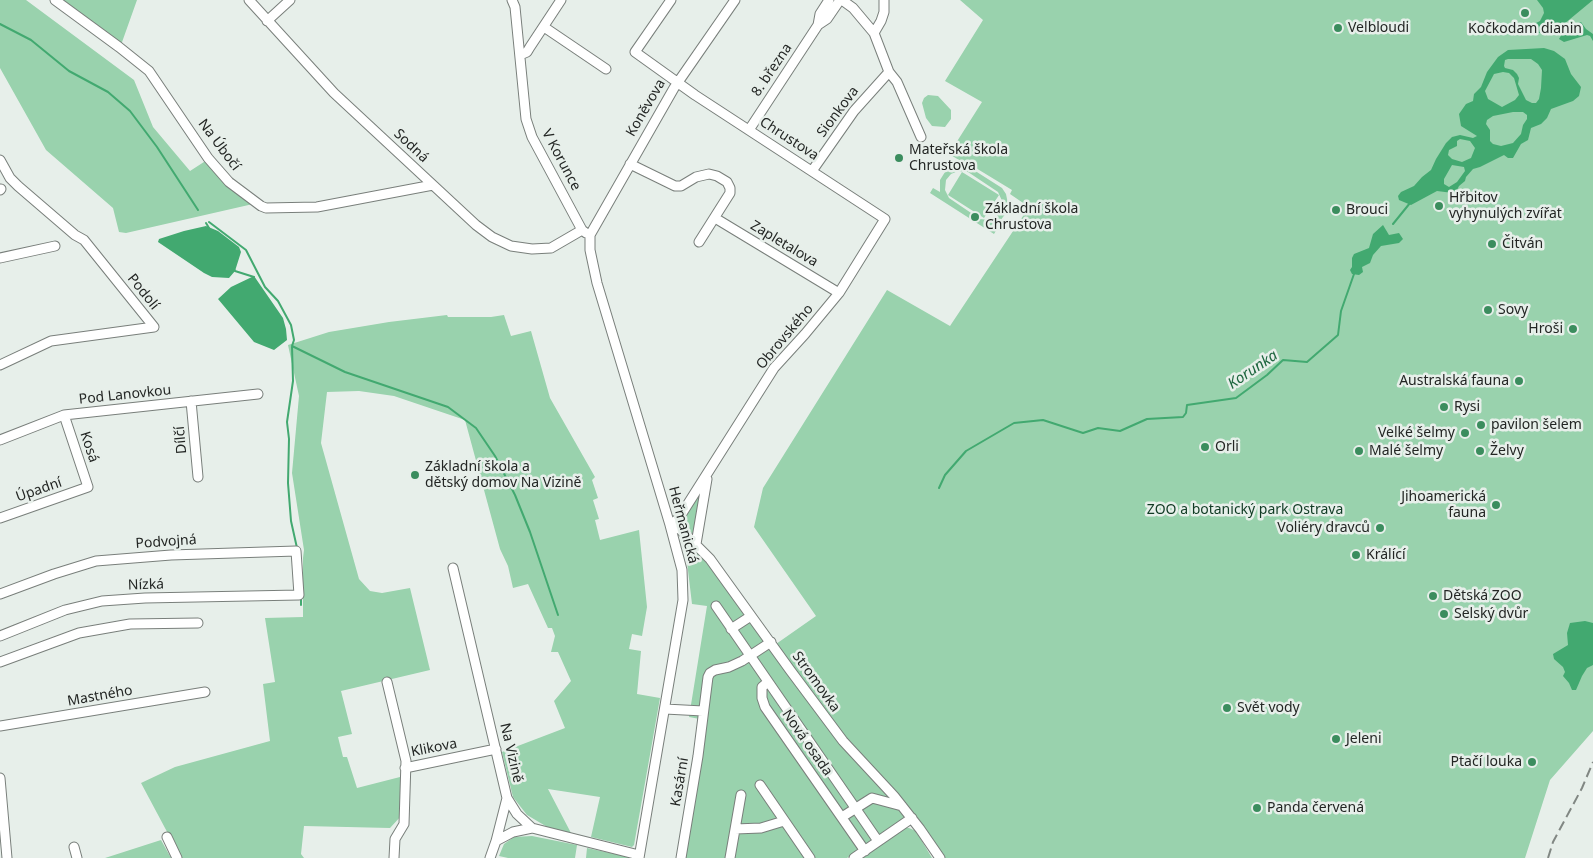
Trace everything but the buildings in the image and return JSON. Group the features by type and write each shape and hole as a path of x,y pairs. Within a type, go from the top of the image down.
{"street":[{"name":"Na Úbočí","path":"55,0 119,46 149,71 208,158 229,182 261,206 266,208 317,206 433,185"},
{"name":"Sodná","path":"249,0 334,93 487,233 511,246 532,249 551,248 586,233"},
{"path":"267,20 290,0"},
{"name":"V Korunce","path":"512,0 520,55 526,119 532,137 586,233"},
{"path":"520,55 530,48 561,0"},
{"name":"Chrustova","path":"671,0 635,52 748,130 885,219"},
{"name":"8. března","path":"818,25 820,14 830,0"},
{"name":"8. března","path":"748,130 818,25 827,19 841,0 853,8 874,33"},
{"path":"884,0 884,12 874,33 888,72 897,82 921,137"},
{"name":"Koněvova","path":"586,233 630,164 677,82 733,1"},
{"path":"544,26 606,69"},
{"name":"Sionkova","path":"812,171 854,111 888,72"},
{"name":"Podolí","path":"0,160 10,178 18,186 75,235 84,240 154,327 51,342 0,365"},
{"path":"630,164 675,186 681,186 696,177 709,174 727,182 730,193 699,242"},
{"name":"Zapletalova","path":"715,218 839,293"},
{"name":"Obrovského","path":"670,525 679,518 774,368 839,293 885,219"},
{"name":"Heřmanická","path":"586,233 597,284 682,570 683,600 639,856"},
{"path":"0,258 55,246"},
{"name":"Pod Lanovkou","path":"0,440 64,415 258,394"},
{"name":"Dílčí","path":"191,401 198,477"},
{"name":"Kosá","path":"64,415 88,488"},
{"name":"Obrovského","path":"696,544 708,474"},
{"name":"Úpadní","path":"0,518 88,488"},
{"name":"Stromovka","path":"670,525 681,530 696,544 720,572 843,741 912,818 940,858"},
{"name":"Podvojná","path":"0,594 96,561 170,555 296,551 299,595"},
{"name":"Na Vizině","path":"453,568 507,798 517,814 532,828"},
{"name":"Nízká","path":"0,636 65,610 102,601 145,598 299,595"},
{"name":"Nová osada","path":"716,606 878,841"},
{"path":"731,629 751,616"},
{"path":"0,662 79,633 130,624 198,623"},
{"path":"750,656 771,642"},
{"name":"Kasární","path":"680,858 710,673 729,667 750,656"},
{"name":"Klikova","path":"387,682 406,761 405,768 496,749"},
{"name":"Nová osada","path":"768,682 762,687 762,698 766,707 865,850"},
{"name":"Mastného","path":"0,726 205,692"},
{"path":"665,708 704,711"},
{"path":"394,858 395,839 404,824 405,768"},
{"path":"0,778 2,834 7,858"},
{"path":"760,785 810,858"},
{"path":"730,858 741,795"},
{"path":"490,858 507,798"},
{"path":"842,817 872,798 902,806"},
{"path":"854,858 912,818"},
{"path":"735,829 761,828 784,821"},
{"path":"496,840 513,832 532,828 639,856"},
{"path":"167,837 177,858"},
{"path":"74,847 77,858"}],"green space":[{"path":"0,0 26,0 134,80 153,127 190,171 207,160 253,204 126,233 119,232 113,208 46,150 0,68"},
{"path":"58,0 137,0 121,45"},
{"name":"ZOO a botanický park Ostrava","path":"960,0 1593,0 1593,731 1550,780 1525,858 943,858 940,851 900,796 847,741 776,644 816,616 754,527 763,488 887,290 950,326 1029,207 1010,194 1012,190 949,154 982,102 945,81 983,20"},
{"path":"928,95 938,96 951,110 951,119 945,127 932,126 926,118 922,103"},
{"path":"961,165 969,167 1002,188 1006,194 1008,204 1006,213 1000,221 991,225 997,229 994,234 930,193 933,188 940,192 940,180 945,172 952,167","holes":["958,171 968,172 998,192 1003,203 1001,211 997,216 989,220 980,219 949,198 945,190 946,180 951,174"]},
{"path":"962,172 999,195 984,218 948,195"},
{"path":"447,315 448,317 491,317 504,315 511,336 531,331 550,398 595,477 592,480 598,498 593,500 599,519 595,520 600,540 639,530 647,607 642,636 632,634 629,649 641,651 637,694 660,698 634,845 632,847 591,837 600,797 548,789 571,833 549,828 527,815 513,797 502,752 565,728 554,701 571,681 558,652 551,652 555,636 552,628 548,628 528,584 513,588 508,566 500,549 465,420 394,396 359,391 327,392 321,443 359,579 370,591 382,593 410,588 430,670 341,691 352,734 338,737 343,757 347,757 357,788 400,777 402,815 390,828 304,826 301,854 304,858 181,858 141,783 175,767 270,741 263,684 275,682 265,618 303,617 304,550 292,473 299,396 288,345 329,332"},
{"path":"701,488 694,533 692,534 682,525 681,518"},
{"path":"681,534 700,551 904,816 903,819 847,858 682,858 705,720 689,717 707,606 692,604 687,562"},
{"path":"905,828 916,831 932,858 862,858"},
{"path":"532,836 577,845 575,858 508,858 499,856 504,844 514,837"},
{"path":"161,840 171,858 105,858"},
{"path":"587,848 629,857 629,858 586,858"}],"shaded area":[{"path":"1537,0 1593,0 1564,24 1567,27 1581,22 1593,34 1593,41 1587,35 1564,42 1559,39 1563,32 1558,27 1547,33 1535,33 1534,24 1540,21 1544,13"},
{"path":"1544,48 1554,51 1565,59 1571,74 1581,87 1579,96 1573,101 1551,109 1547,118 1541,124 1531,128 1528,140 1521,144 1513,158 1508,158 1504,155 1473,169 1465,181 1453,193 1437,191 1411,205 1399,200 1398,196 1401,192 1414,186 1431,170 1446,143 1452,137 1460,135 1473,138 1477,136 1461,126 1459,114 1466,104 1473,101 1474,94 1481,87 1487,72 1498,57 1508,50","holes":["1531,59 1538,64 1542,70 1541,88 1539,99 1536,103 1526,100 1518,84 1519,78 1517,74 1513,70 1505,68 1505,60","1509,73 1514,78 1519,95 1515,100 1502,107 1488,99 1485,91 1494,74","1523,112 1527,115 1527,119 1521,134 1513,143 1501,146 1490,141 1490,130 1486,124 1487,120 1493,116","1460,139 1470,141 1475,148 1471,158 1462,162 1452,159 1448,155 1449,150 1457,146 1457,141","1452,165 1464,167 1465,171 1457,182 1449,187 1444,184 1444,179"]},
{"path":"1383,225 1389,235 1399,233 1403,239 1399,243 1381,246 1373,255 1370,263 1362,267 1363,272 1359,275 1352,274 1350,270 1354,254 1369,248 1373,234"},
{"path":"206,226 218,231 239,247 241,252 235,271 229,278 212,277 204,273 158,242 159,239"},
{"path":"254,276 283,318 286,329 287,340 274,350 254,342 218,299 231,287"},
{"path":"1585,621 1593,623 1593,665 1587,668 1576,690 1572,690 1563,676 1565,672 1563,667 1554,659 1553,654 1568,645 1567,633 1570,623"}],"waterway":[{"path":"0,24 31,40 69,71 108,92 130,111 157,147 198,210"},
{"name":"Korunka","path":"1393,224 1410,203"},
{"path":"209,222 246,250 265,287 278,301 291,325 294,340 292,346 345,372 448,407 476,428 495,456 515,495 530,532 558,615"},
{"path":"206,223 209,228"},
{"path":"234,269 254,277"},
{"name":"Korunka","path":"939,488 945,475 966,451 1014,423 1043,420 1083,433 1098,428 1120,431 1147,419 1183,417 1186,413 1187,405 1236,398 1267,375 1283,360 1307,362 1338,335 1341,311 1354,274"},
{"path":"292,347 293,381 287,422 289,439 288,483 291,521 297,548"},
{"path":"301,597 301,605"}],"railway":[{"path":"1548,858 1553,842 1582,788 1593,762"}],"place":[{"name":"Kočkodam dianin","path":"1525,13"},
{"name":"Velbloudi","path":"1338,28"},
{"name":"Mateřská škola Chrustova","path":"899,158"},
{"name":"Hřbitov vyhynulých zvířat","path":"1439,206"},
{"name":"Brouci","path":"1336,210"},
{"name":"Základní škola Chrustova","path":"975,217"},
{"name":"Čitván","path":"1492,244"},
{"name":"Sovy","path":"1488,310"},
{"name":"Hroši","path":"1573,329"},
{"name":"Australská fauna","path":"1519,381"},
{"name":"Rysi","path":"1444,407"},
{"name":"pavilon šelem","path":"1481,425"},
{"name":"Velké šelmy","path":"1465,433"},
{"name":"Orli","path":"1205,447"},
{"name":"Malé šelmy","path":"1359,451"},
{"name":"Želvy","path":"1480,451"},
{"name":"Základní škola a dětský domov Na Vizině","path":"415,475"},
{"name":"Jihoamerická fauna","path":"1496,505"},
{"name":"Voliéry dravců","path":"1380,528"},
{"name":"Králící","path":"1356,555"},
{"name":"Dětská ZOO","path":"1433,596"},
{"name":"Selský dvůr","path":"1444,614"},
{"name":"Svět vody","path":"1227,708"},
{"name":"Jeleni","path":"1336,739"},
{"name":"Ptačí louka","path":"1532,762"},
{"name":"Panda červená","path":"1257,808"}]}
